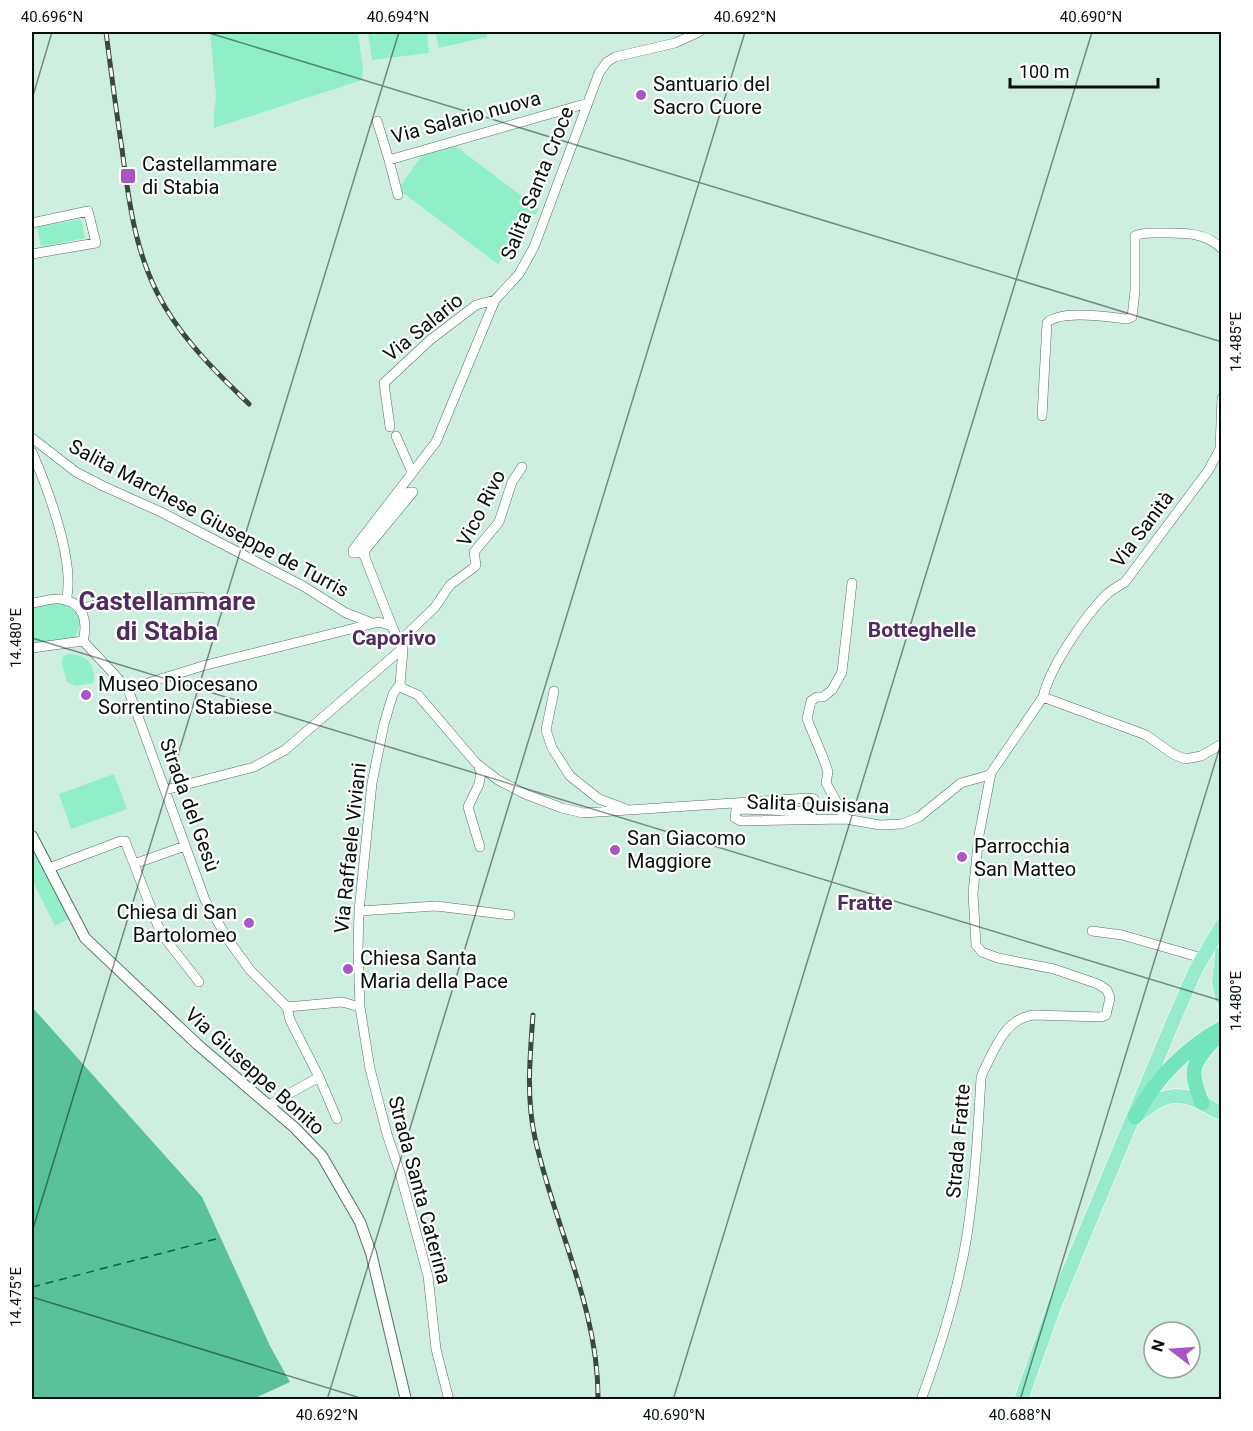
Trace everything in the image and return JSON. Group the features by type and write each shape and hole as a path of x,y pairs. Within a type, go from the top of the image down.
{"highway":[{"path":"1135,1117 1154,1086 1166,1072 1194,1046 1221,1030"},
{"path":"1202,1103 1195,1084 1194,1069 1197,1058 1221,1030"}],"main road":[{"path":"1022,1400 1054,1307 1169,1031 1202,958 1221,925"},
{"path":"1221,953 1219,967 1221,998"},
{"path":"1135,1117 1155,1101 1176,1095 1202,1103 1221,1113"}],"street":[{"name":"Salita Santa Croce","path":"392,626 364,555 366,549 413,492 409,492 358,553 353,553 352,550 436,442 495,300 519,274 534,247 599,73 607,62 615,57 675,43 699,32"},
{"name":"Via Salario nuova","path":"377,121 389,160 588,103"},
{"path":"389,160 398,195"},
{"path":"32,223 88,211 96,243 32,254"},
{"path":"1042,416 1047,323 1051,318 1071,315 1127,319 1132,317 1136,291 1136,236 1146,233 1194,234 1208,239 1221,249"},
{"name":"Via Salario","path":"390,427 384,382 430,340 476,305 495,300"},
{"name":"Via Sanità","path":"1043,697 1064,652 1084,623 1107,593 1125,582 1208,471 1220,448 1221,398"},
{"path":"396,436 412,472"},
{"name":"Salita Marchese Giuseppe de Turris","path":"32,438 85,477 161,512 282,575 346,612 372,623"},
{"path":"32,452 63,545 69,574 66,601"},
{"name":"Vico Rivo","path":"401,644 435,607 450,585 476,565 474,552 498,522 512,482 522,467"},
{"path":"846,819 826,783 828,772 807,718 810,701 823,697 832,690 842,672 852,583"},
{"path":"80,609 102,603 201,597"},
{"path":"32,603 61,599 75,604 83,612 85,631 83,641"},
{"path":"83,641 128,689 206,664 379,622 392,626 401,644 400,684"},
{"path":"32,648 83,641"},
{"path":"165,789 254,766 285,750 401,644"},
{"name":"Salita Quisisana","path":"400,684 402,688 418,695 480,769 525,794 583,813 808,798 814,799 816,805 813,812 744,809 736,810 735,818 741,821 846,819 880,825 902,824 919,817 962,783 991,773"},
{"name":"Via Raffaele Viviani","path":"360,1007 357,950 359,911 372,783 384,724 393,694 400,684"},
{"name":"Strada del Gesù","path":"128,689 206,900 223,931 250,970 287,1007"},
{"path":"554,691 546,730 552,748 570,776 599,799 631,811"},
{"path":"991,773 1043,697 1146,735 1173,754 1185,759 1201,756 1221,744"},
{"path":"480,769 478,788 468,807 480,847"},
{"name":"Strada Fratte","path":"921,1400 940,1349 967,1236 983,1072 1005,1031 1016,1020 1024,1016 1101,1017 1106,1015 1109,1008 1110,998 1107,990 1098,984 1054,969 998,958 979,949 975,940 973,893 979,835 991,773"},
{"name":"Via Giuseppe Bonito","path":"32,836 85,938 197,1044 295,1128 322,1156 360,1222 371,1253 406,1400"},
{"path":"49,868 121,840 125,841 158,926 199,982"},
{"path":"134,864 185,846"},
{"path":"359,911 436,906 510,915"},
{"path":"1092,931 1122,935 1202,958"},
{"path":"338,1119 290,1020 287,1007 342,1002 360,1007"},
{"name":"Strada Santa Caterina","path":"360,1007 370,1069 428,1276 436,1349 449,1400"},
{"path":"269,1105 317,1075"}],"shaded area":[{"path":"210,32 358,32 362,80 214,128 216,95"},
{"path":"368,32 427,32 429,53 372,60"},
{"path":"435,32 486,32 487,37 439,48"},
{"path":"454,145 539,209 498,264 398,189 423,154"},
{"path":"81,219 85,238 41,247 37,227"},
{"path":"61,602 75,607 79,623 74,639 32,643 32,606"},
{"path":"69,654 81,656 89,662 94,676 93,683 76,686 67,682 62,664 63,656"},
{"path":"114,774 127,809 71,829 59,794"},
{"path":"32,843 70,918 55,926 32,880"},
{"path":"32,1007 202,1197 270,1346 290,1382 253,1399 32,1399"}],"ferry route":[{"path":"32,1287 220,1238"}],"railway":[{"path":"106,32 131,211 147,270 165,307 183,334 249,404"},
{"path":"533,1015 529,1077 532,1123 543,1171 584,1300 596,1366 598,1400"}],"place":[{"name":"Santuario del Sacro Cuore","path":"641,95"},
{"name":"Castellammare di Stabia","path":"128,176"},
{"name":"Museo Diocesano Sorrentino Stabiese","path":"86,695"},
{"name":"San Giacomo Maggiore","path":"615,850"},
{"name":"Parrocchia San Matteo","path":"962,857"},
{"name":"Chiesa di San Bartolomeo","path":"249,923"},
{"name":"Chiesa Santa Maria della Pace","path":"348,969"}],"district":[{"name":"Castellammare di Stabia","path":"167,616"},
{"name":"Botteghelle","path":"922,630"},
{"name":"Caporivo","path":"394,638"},
{"name":"Fratte","path":"865,903"}]}
